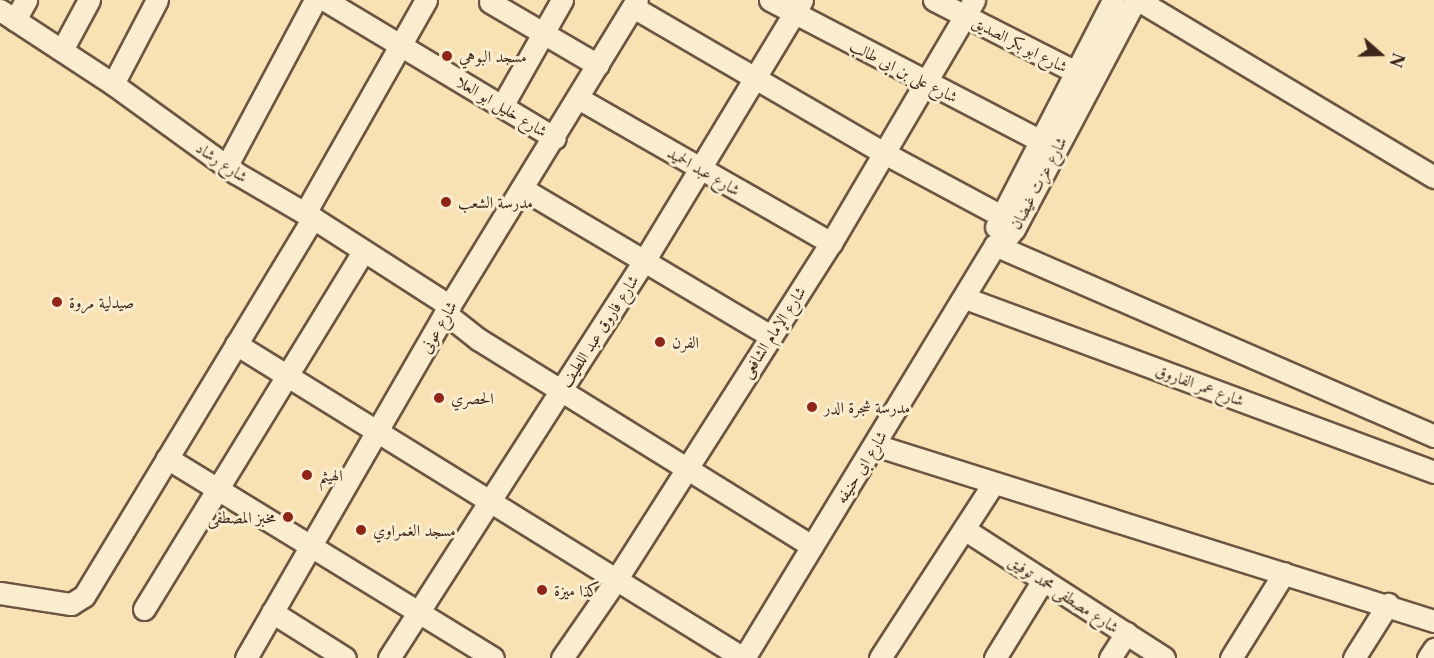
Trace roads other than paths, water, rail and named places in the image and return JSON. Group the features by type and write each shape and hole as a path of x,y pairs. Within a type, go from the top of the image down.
{"street":[{"path":"8,15 26,0"},
{"path":"62,50 89,0"},
{"path":"113,84 158,0"},
{"path":"226,167 315,0"},
{"name":"شارع خليل ابو العلا","path":"325,0 555,138"},
{"path":"0,593 71,604 78,602 236,344 309,216 399,45 426,0"},
{"path":"502,106 562,0"},
{"name":"شارع على بن ابى طالب","path":"770,0 798,7 927,83 1039,140"},
{"name":"شارع ابو بكر الصديق","path":"934,0 970,8 1074,71"},
{"path":"1136,0 1434,177"},
{"name":"شارع عزت غيضان","path":"995,245 1005,240 1014,229 1136,0"},
{"path":"490,2 598,65"},
{"name":"شارع عزت غيضان","path":"995,245 1000,215 1109,2"},
{"path":"635,4 754,79 885,154 1000,215"},
{"name":"شارع عونى","path":"246,658 447,310 555,138 635,4"},
{"name":"شارع فاروق عبد اللطيف","path":"390,658 644,261 798,7"},
{"name":"شارع الإمام الشافعى","path":"561,658 616,580 831,243 970,8"},
{"name":"شارع رشاد","path":"8,15 113,84 226,167 363,251 447,310 458,325 812,546"},
{"name":"شارع عبد الحميد","path":"578,98 831,243"},
{"path":"523,189 771,336"},
{"path":"995,245 1434,436"},
{"name":"شارع ابى حنيفه","path":"744,658 965,298 995,245"},
{"path":"144,609 219,490 363,251"},
{"name":"شارع عمر الفاروق","path":"965,298 1434,472"},
{"path":"236,344 744,658"},
{"path":"875,446 1388,604 1434,621"},
{"path":"167,458 493,658"},
{"path":"880,658 993,484"},
{"name":"شارع مصطفى محمد توفيق","path":"964,529 1164,658"},
{"path":"1231,658 1284,573"},
{"path":"995,658 1043,580"},
{"path":"1354,658 1388,604"},
{"path":"272,612 345,658"},
{"path":"1110,658 1126,633"},
{"path":"1428,658 1434,649"}],"place":[{"name":"مسجد البوهي","path":"447,56"},
{"name":"مدرسة الشعب","path":"446,202"},
{"name":"صيدلية مروة","path":"57,302"},
{"name":"الفرن","path":"660,342"},
{"name":"الحصري","path":"439,398"},
{"name":"مدرسة شجرة الدر","path":"812,407"},
{"name":"الهيثم","path":"307,475"},
{"name":"مخبز المصطفى","path":"288,517"},
{"name":"مسجد الغمراوي","path":"361,530"},
{"name":"كذا ميزة","path":"542,590"}]}
